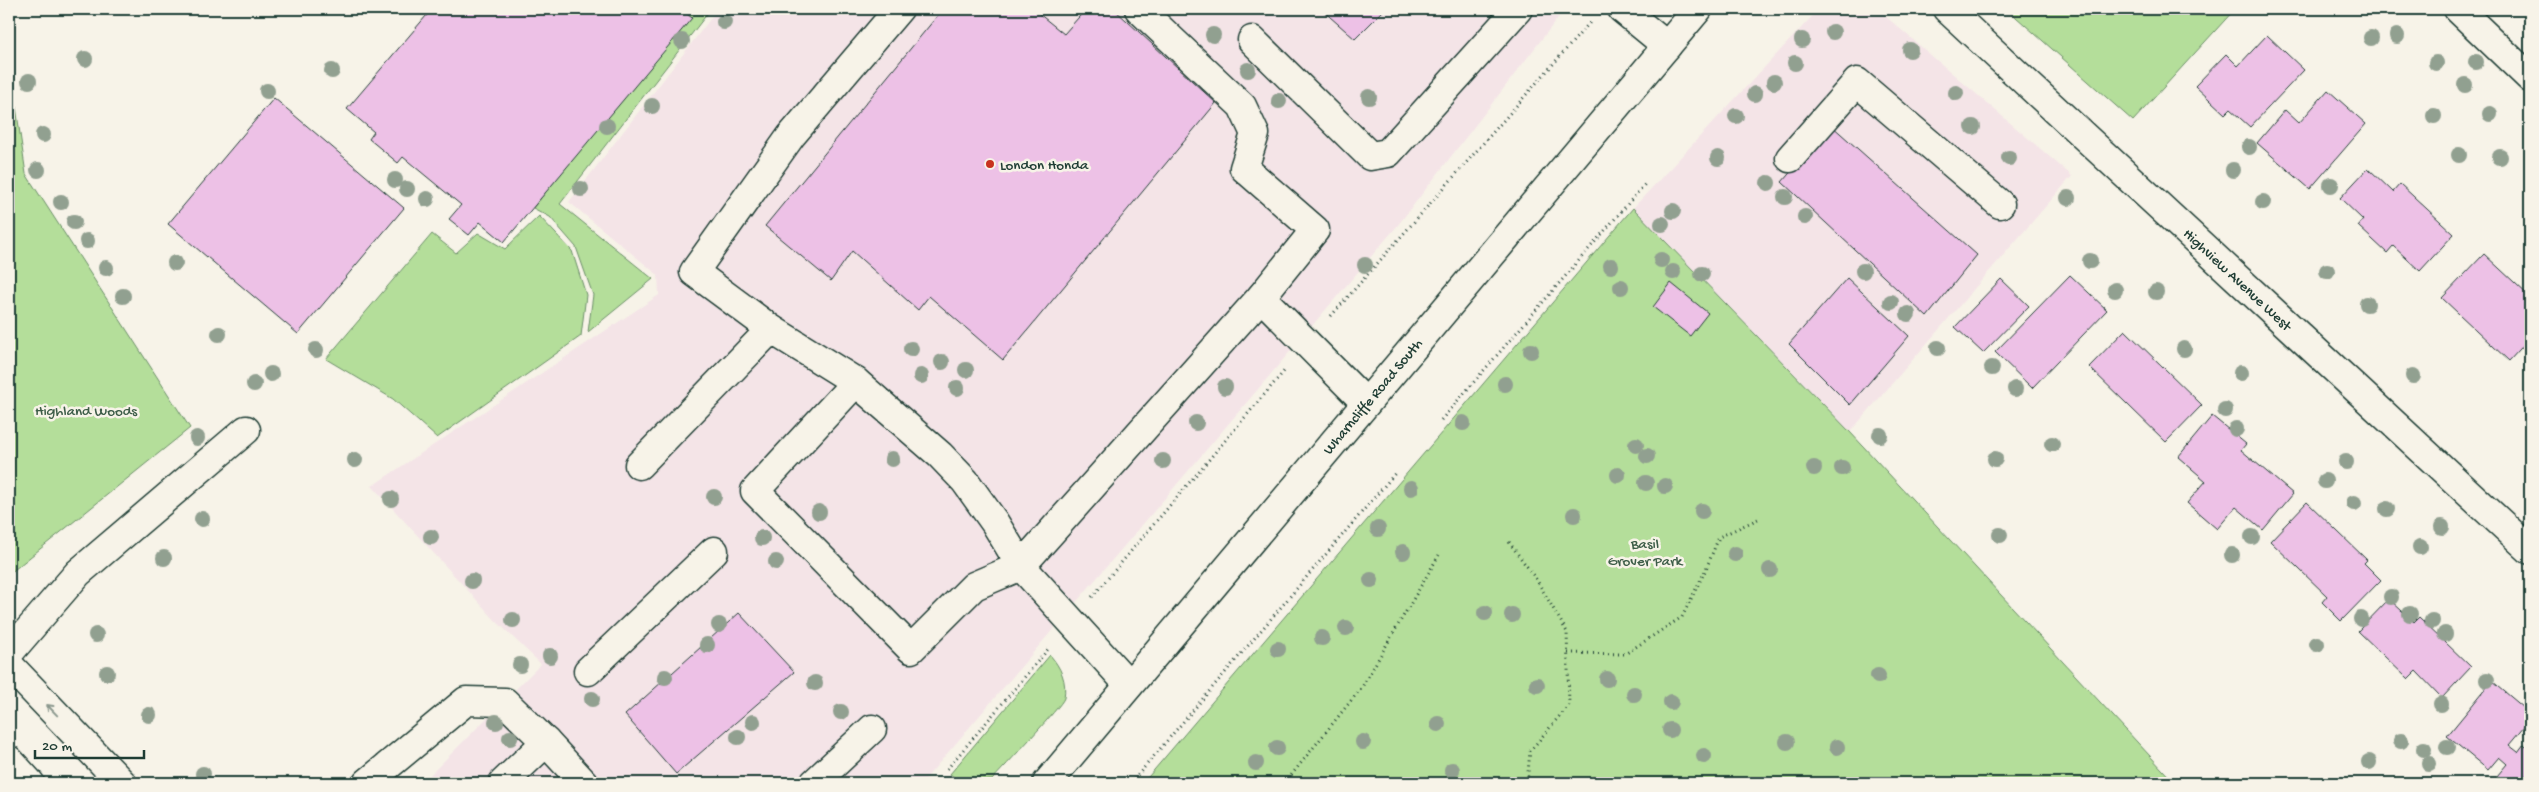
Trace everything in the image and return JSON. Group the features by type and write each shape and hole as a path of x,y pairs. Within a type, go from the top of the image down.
{"main road":[{"path":"899,9 791,136 694,272 771,329 856,382 940,455 965,480 995,522 1021,566 1129,685"},
{"path":"856,382 754,491 911,649 974,586 1021,566 1261,297 1315,230 1244,168 1255,134 1242,106 1138,9"},
{"path":"1252,40 1370,156 1388,153 1518,9"},
{"path":"1622,9 1667,46"},
{"name":"Wharncliffe Road South","path":"1047,783 1698,9"},
{"name":"Highview Avenue West","path":"1947,9 2530,550"},
{"path":"2458,9 2530,78"},
{"path":"1790,158 1856,82 2000,204"},
{"path":"1261,297 1366,403"},
{"path":"639,466 771,329"},
{"path":"9,653 78,573 246,430"},
{"path":"588,670 714,551"},
{"path":"9,665 122,783"},
{"path":"367,783 466,701 504,702 546,742 584,783"},
{"path":"814,783 872,729"},
{"path":"503,783 546,742"},
{"path":"9,760 30,783"}],"path":[{"path":"1331,316 1595,16"},
{"path":"1441,420 1645,184"},
{"path":"1085,605 1289,366"},
{"path":"1131,783 1397,471"},
{"path":"1568,653 1625,654 1682,616 1706,569 1719,537 1758,519"},
{"path":"1509,542 1536,579 1567,632 1569,705 1530,750 1527,783"},
{"path":"1285,783 1362,687 1439,555"},
{"path":"947,769 1050,647"}],"shaded area":[{"path":"718,9 1565,9 1398,225 922,783 422,783 541,664 496,621 372,486 659,295 658,275 569,202"},
{"path":"1819,9 1877,9 2072,176 1850,432 1633,208"}],"green space":[{"path":"690,9 711,9 560,204 653,279 588,332 593,295 576,247 550,217 533,208 692,11"},
{"path":"2007,9 2235,9 2133,121"},
{"name":"Highland Woods","path":"9,60 26,174 190,428 9,574"},
{"name":"Basil Grover Park","path":"1633,208 1850,432 2175,783 1143,783"},
{"path":"539,216 572,251 586,295 581,336 437,438 393,399 326,359 432,234 456,253 478,233 505,249"},
{"path":"1050,655 1060,670 1065,686 1064,698 1053,713 992,780 959,781 950,774"}],"building":[{"path":"432,9 681,9 692,18 504,242 480,222 469,235 449,219 461,205 403,157 398,163 369,139 374,132 347,109"},
{"name":"London Honda","path":"943,9 1033,9 1064,34 1086,9 1114,9 1216,103 1003,360 929,296 918,310 852,251 831,281 765,226"},
{"path":"1321,9 1385,9 1355,39"},
{"path":"2267,35 2304,70 2250,127 2230,109 2225,114 2195,86 2226,54 2238,66"},
{"path":"2328,90 2366,124 2310,189 2257,143 2285,110 2299,123"},
{"path":"274,98 404,208 298,334 168,224"},
{"path":"1831,125 1977,255 1927,317 1782,182"},
{"path":"2368,168 2393,192 2400,184 2454,234 2420,271 2393,246 2387,253 2358,226 2363,220 2340,198"},
{"path":"2484,254 2530,297 2530,338 2509,361 2442,298"},
{"path":"2070,275 2107,310 2032,388 1995,352"},
{"path":"1847,278 1909,336 1850,405 1789,344"},
{"path":"2001,279 2029,306 1983,353 1955,327"},
{"path":"1671,283 1708,313 1690,336 1653,307"},
{"path":"2125,330 2202,405 2166,442 2089,367"},
{"path":"2212,416 2246,444 2241,450 2293,494 2263,530 2236,507 2217,529 2187,503 2206,481 2178,457"},
{"path":"2307,502 2367,560 2364,563 2381,580 2341,621 2322,602 2327,596 2270,541"},
{"path":"2389,599 2414,622 2419,617 2471,667 2442,698 2416,671 2408,679 2358,631"},
{"path":"739,613 794,672 676,774 625,715"},
{"path":"2492,681 2530,713 2530,720 2509,745 2518,752 2524,744 2530,750 2530,772 2521,783 2506,783 2497,776 2507,764 2499,757 2488,770 2447,736"}],"place":[{"name":"London Honda","path":"990,164"}]}
